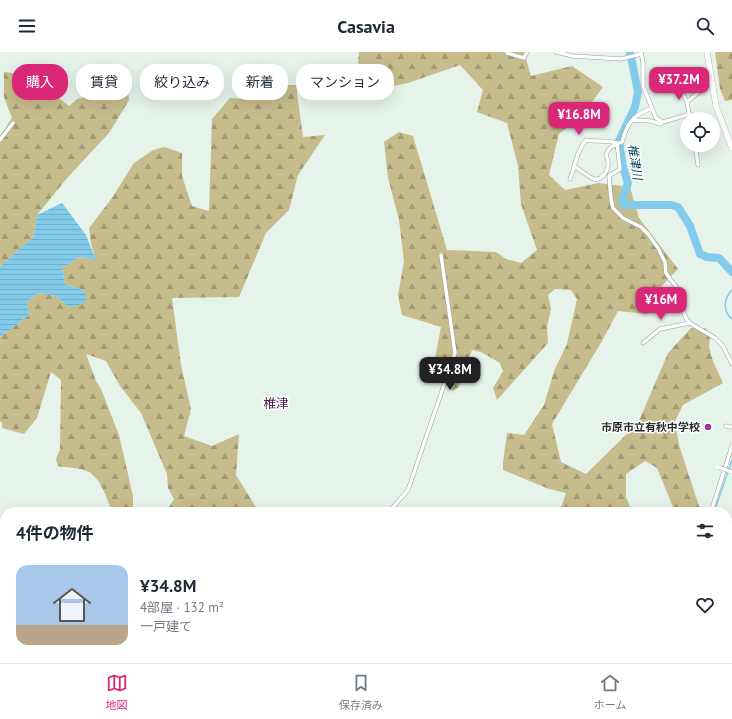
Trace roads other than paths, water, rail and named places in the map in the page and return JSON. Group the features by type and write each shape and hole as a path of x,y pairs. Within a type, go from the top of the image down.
{"main road":[{"path":"707,52 716,106 732,148"}],"street":[{"path":"507,53 524,58 527,52"},
{"path":"556,52 572,56 621,59 641,53 644,62 643,86 656,118 663,122"},
{"path":"675,80 688,102 690,112"},
{"path":"688,102 712,81"},
{"path":"575,167 594,179 602,177 608,168 609,163 606,155 607,152 617,143 622,142 625,132 632,120 641,112 652,108"},
{"path":"632,120 651,121 660,124 680,117"},
{"path":"0,140 13,123"},
{"path":"570,179 581,145 586,140 596,142 602,140 617,143"},
{"path":"617,143 620,169 609,176 613,208 623,218 641,227 648,234 658,248 665,262 666,273 679,290 679,301 682,311 690,323 715,338 723,346 732,364"},
{"path":"696,152 698,165"},
{"path":"393,507 408,490 455,352 441,255"},
{"path":"643,343 660,329 690,323"},
{"path":"726,426 732,427"},
{"path":"712,507 732,446"},
{"path":"718,466 732,472"}],"water":[{"path":"62,203 86,235 96,260 79,257 62,268 65,284 85,291 86,302 70,308 56,296 38,293 27,302 29,315 0,337 0,267 34,236 37,215"}],"waterway":[{"name":"椎津川","path":"630,52 638,92 635,107 619,141 623,167 628,183 622,200 624,205 671,205 678,207 690,226 700,254 707,257 719,258 732,272"},
{"path":"732,290 729,293 725,304 725,308 732,319"},
{"path":"716,507 732,460"}],"place":[{"name":"市原市立有秋中学校","path":"708,427"}],"district":[{"name":"椎津","path":"276,403"}]}
